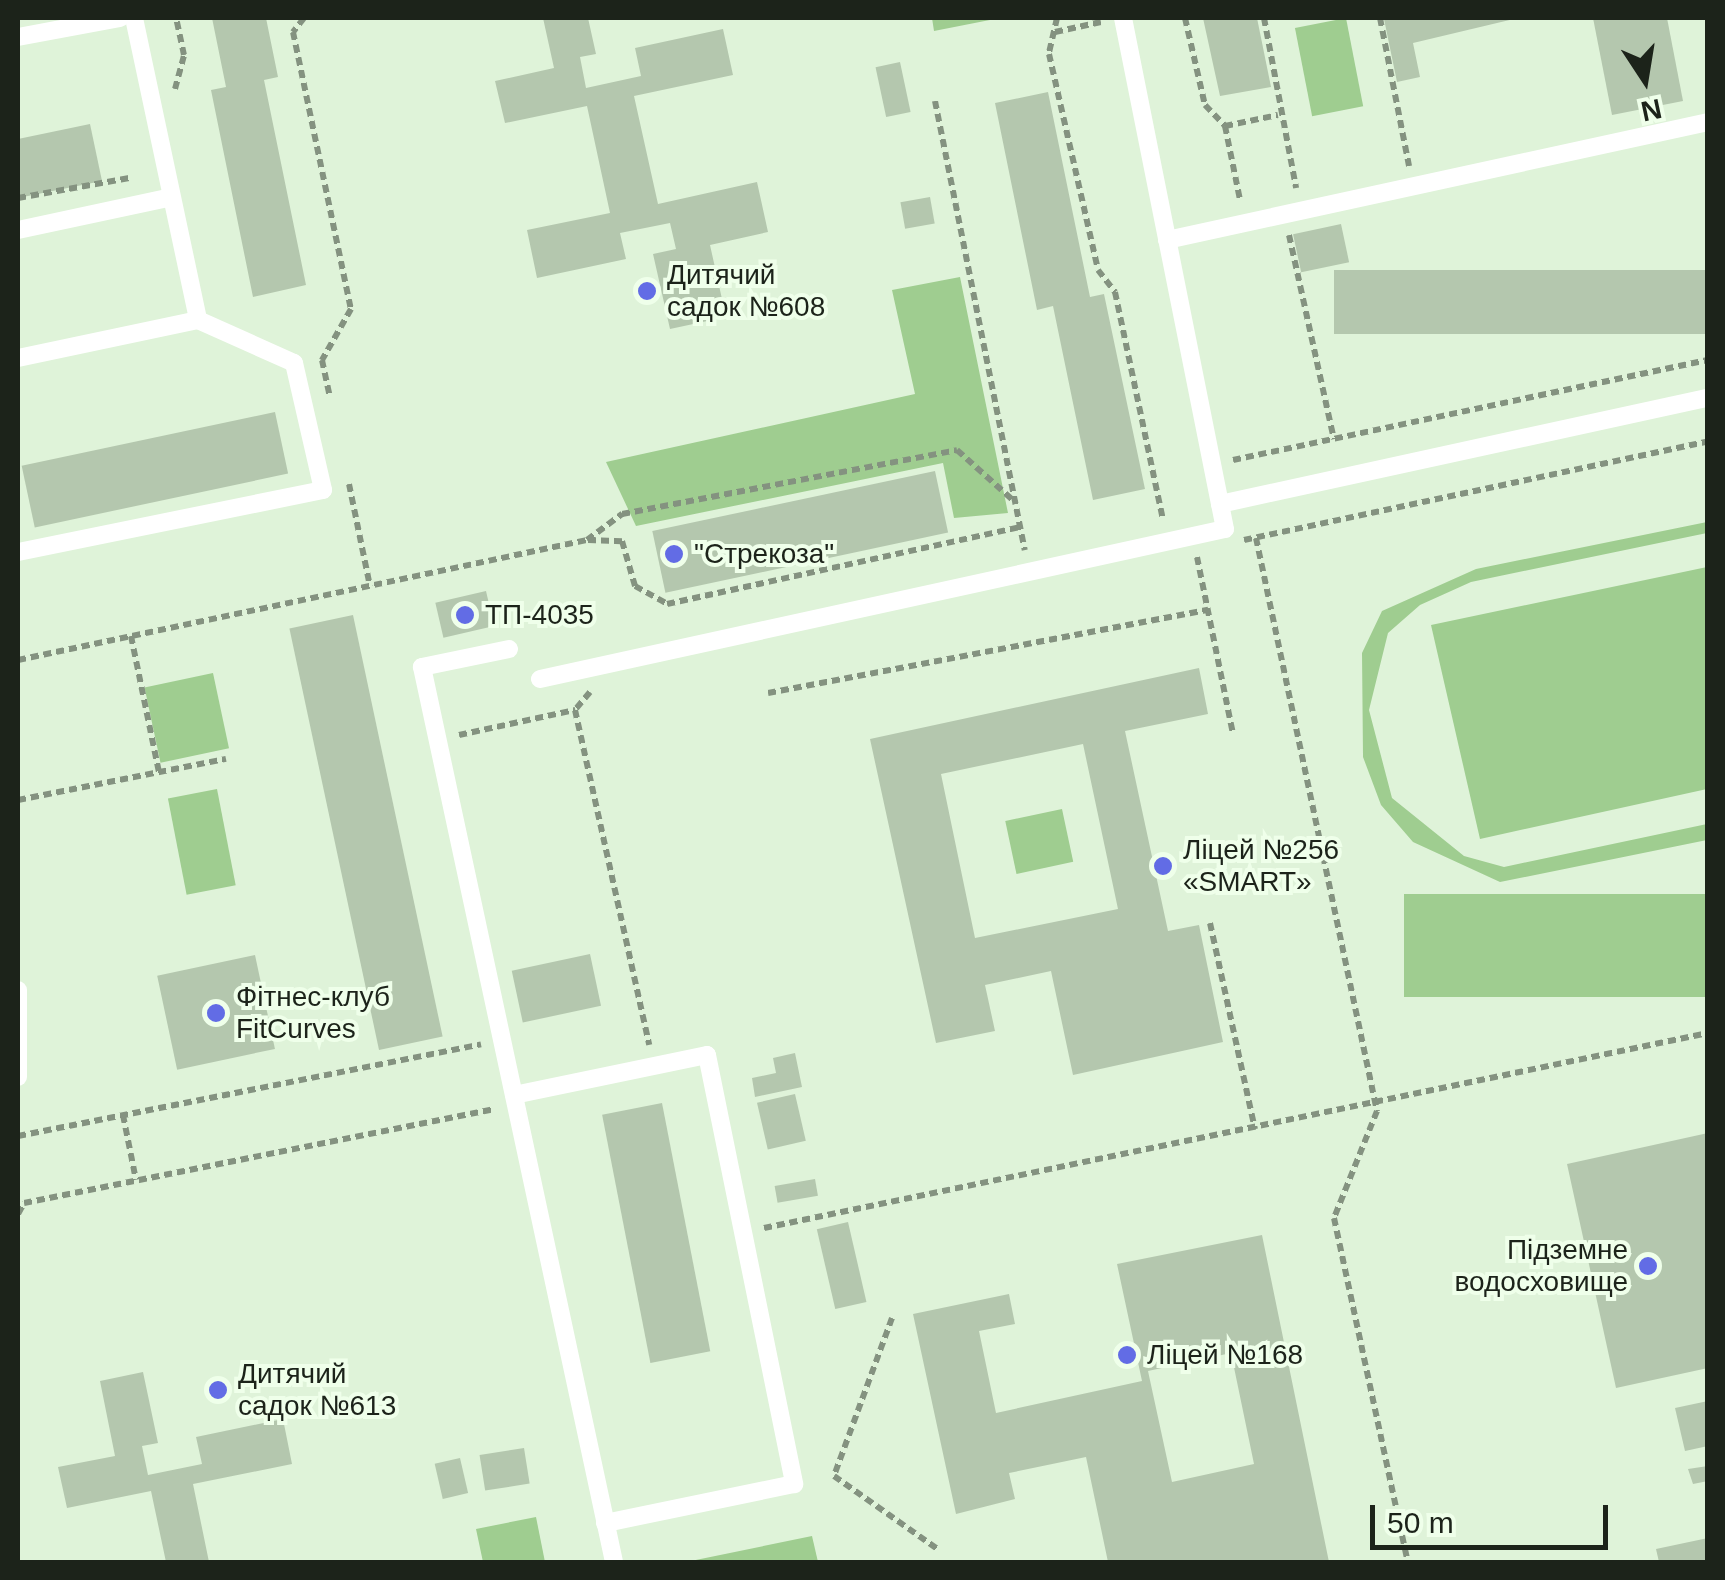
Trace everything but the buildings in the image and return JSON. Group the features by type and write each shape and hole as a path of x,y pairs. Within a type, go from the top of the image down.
{"lane":[{"path":"18,37 120,18"},
{"path":"134,18 198,320"},
{"path":"540,679 1224,530 1122,18"},
{"path":"1167,240 1708,122"},
{"path":"18,230 172,197"},
{"path":"18,358 198,320 294,364 323,490 18,552"},
{"path":"1220,504 1708,398"},
{"path":"509,649 422,667 614,1562"},
{"path":"18,990 18,1077"},
{"path":"515,1100 707,1055 794,1484 606,1522"}],"path":[{"path":"304,18 293,32 351,309 322,360 334,416"},
{"path":"1056,18 1049,54 1098,270 1115,292 1171,556 1211,548"},
{"path":"1056,32 1122,18"},
{"path":"1185,18 1205,105 1225,126 1244,223"},
{"path":"1267,18 1293,212 1334,439"},
{"path":"1380,18 1413,186"},
{"path":"935,101 1030,571"},
{"path":"1225,126 1278,115"},
{"path":"18,198 137,177"},
{"path":"1212,465 1708,360"},
{"path":"1226,544 1708,440"},
{"path":"586,540 622,514 957,450 1016,503"},
{"path":"346,472 370,586"},
{"path":"18,660 586,540 622,541 636,586 667,604 1020,527"},
{"path":"1256,538 1376,1104 1334,1218 1408,1562"},
{"path":"1196,551 1233,734"},
{"path":"768,693 1208,610"},
{"path":"131,636 159,772"},
{"path":"438,740 575,710 603,684"},
{"path":"575,710 654,1066"},
{"path":"18,800 226,759"},
{"path":"1210,923 1255,1129"},
{"path":"743,1232 1708,1033"},
{"path":"18,1136 502,1040"},
{"path":"18,1214 24,1202 515,1100"},
{"path":"123,1115 136,1180"},
{"path":"892,1318 834,1476 939,1550"}],"green space":[{"path":"932,18 1000,18 934,31"},
{"path":"1346,18 1363,106 1312,116 1295,28"},
{"path":"960,277 1008,513 954,518 943,463 636,526 606,462 915,394 892,290"},
{"path":"1707,522 1707,533 1471,582 1420,605 1388,633 1369,710 1392,798 1464,856 1504,867 1707,824 1707,840 1500,882 1413,842 1381,805 1363,757 1362,653 1382,611 1476,569"},
{"path":"1707,567 1707,789 1480,839 1431,625"},
{"path":"213,673 229,748 161,763 145,688"},
{"path":"217,789 236,885 187,895 168,799"},
{"path":"1062,809 1073,862 1016,874 1005,821"},
{"path":"1404,894 1707,894 1707,997 1404,997"},
{"path":"536,1517 545,1562 483,1562 476,1529"},
{"path":"812,1536 818,1562 686,1562"}],"place":[{"name":"Дитячий садок №608","path":"647,291"},
{"name":"\"Стрекоза\"","path":"674,554"},
{"name":"ТП-4035","path":"465,615"},
{"name":"Ліцей №256 «SMART»","path":"1163,866"},
{"name":"Фітнес-клуб FitCurves","path":"216,1013"},
{"name":"Підземне водосховище","path":"1648,1266"},
{"name":"Ліцей №168","path":"1127,1355"},
{"name":"Дитячий садок №613","path":"218,1390"}]}
